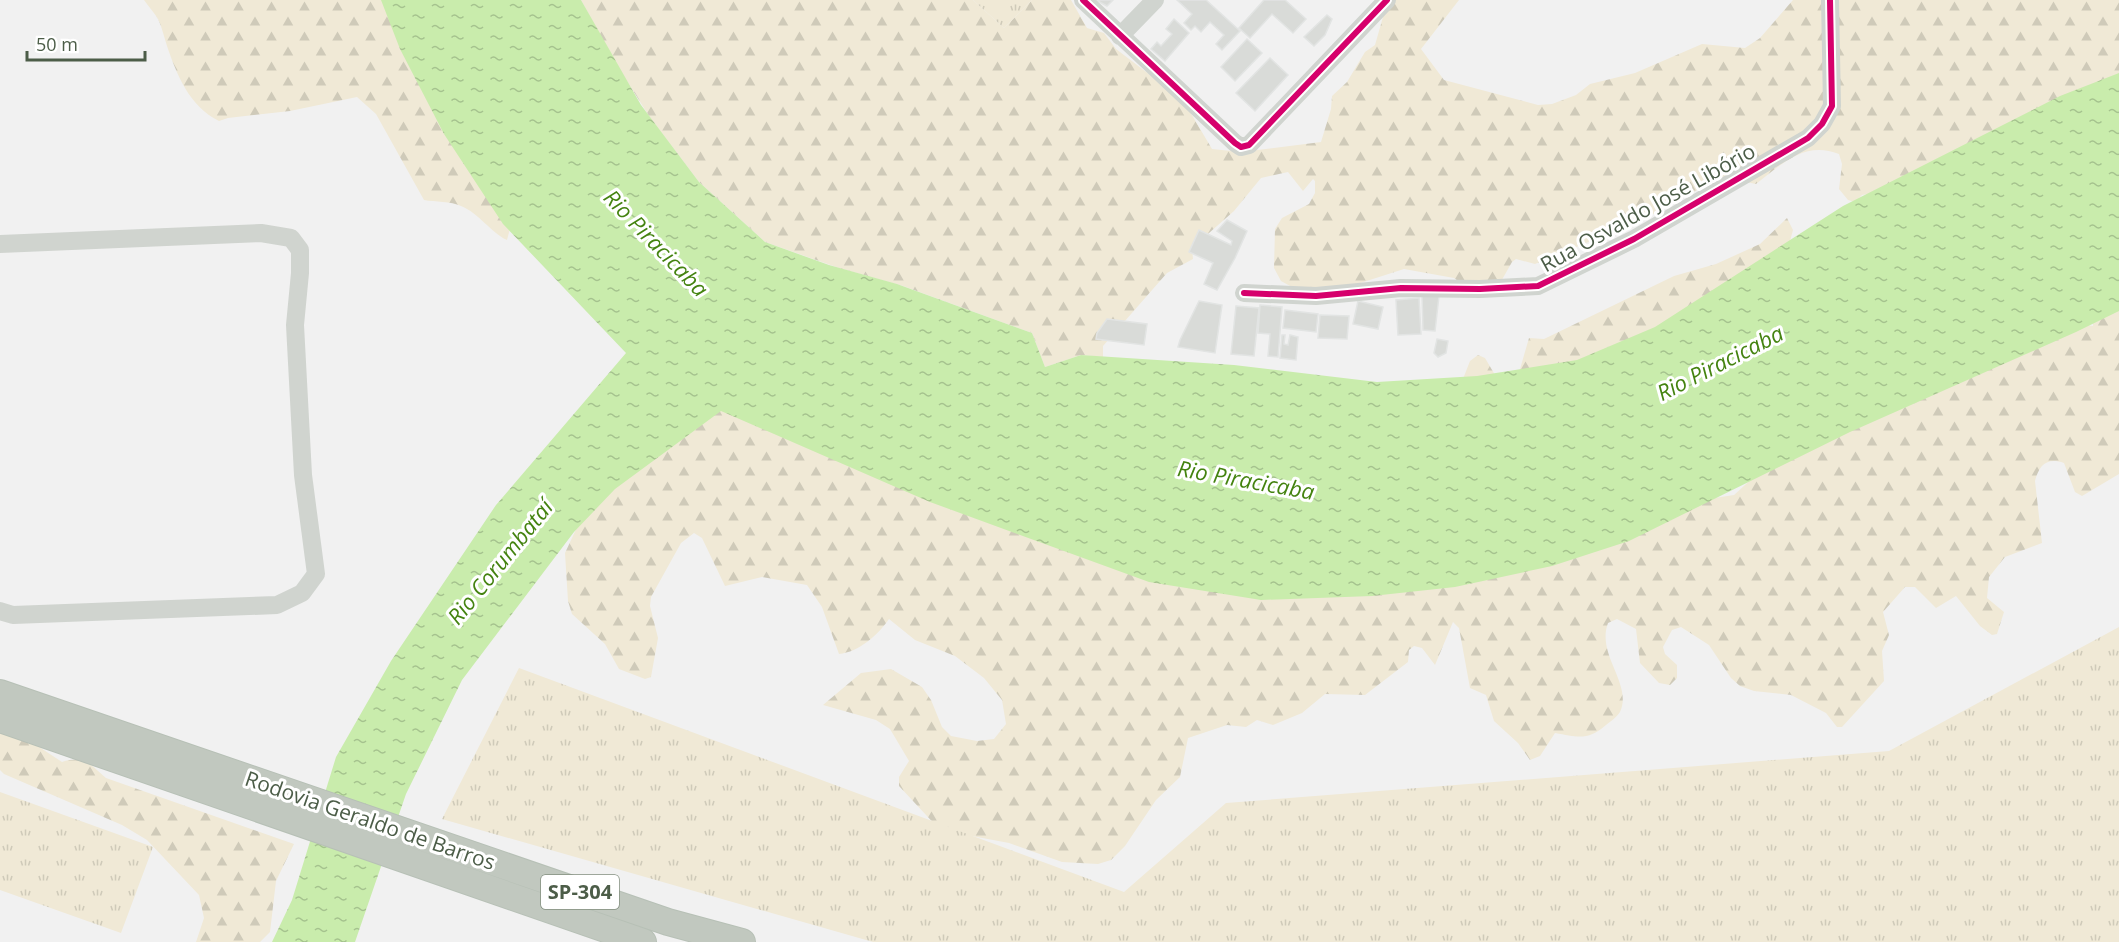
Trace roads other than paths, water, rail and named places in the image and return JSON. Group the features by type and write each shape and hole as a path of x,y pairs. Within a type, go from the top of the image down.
{"highway":[{"name":"Rodovia Geraldo de Barros","path":"0,693 272,801 411,862 643,942"},
{"name":"Rodovia Geraldo de Barros","path":"0,719 272,801 419,837 668,922 742,942"}],"street":[{"path":"1083,0 1241,147 1249,145 1387,0"},
{"path":"1120,36 1155,0"},
{"name":"Rua Osvaldo José Libório","path":"1244,293 1316,296 1401,288 1480,289 1538,286 1634,239 1808,138 1822,124 1832,106 1830,0"},
{"path":"0,244 261,233 291,238 300,250 295,325 303,476 316,574 302,593 277,605 13,615 0,611"}],"water":[{"path":"381,0 581,0 641,105 699,182 765,242 829,265 897,284 1032,333 1045,367 1081,355 1234,365 1377,382 1477,376 1577,360 1655,327 1843,206 2060,96 2119,73 2119,311 1850,432 1629,541 1552,566 1455,587 1372,596 1261,600 1149,582 930,502 721,411 615,489 574,532 462,680 406,794 355,942 272,942 292,900 336,757 391,661 496,505 626,353 503,224 444,134 400,49"}],"water label":[{"name":"Rio Piracicaba","path":"656,243"},
{"name":"Rio Piracicaba","path":"1720,363"},
{"name":"Rio Piracicaba","path":"1246,480"},
{"name":"Rio Corumbataí","path":"500,562"}]}
